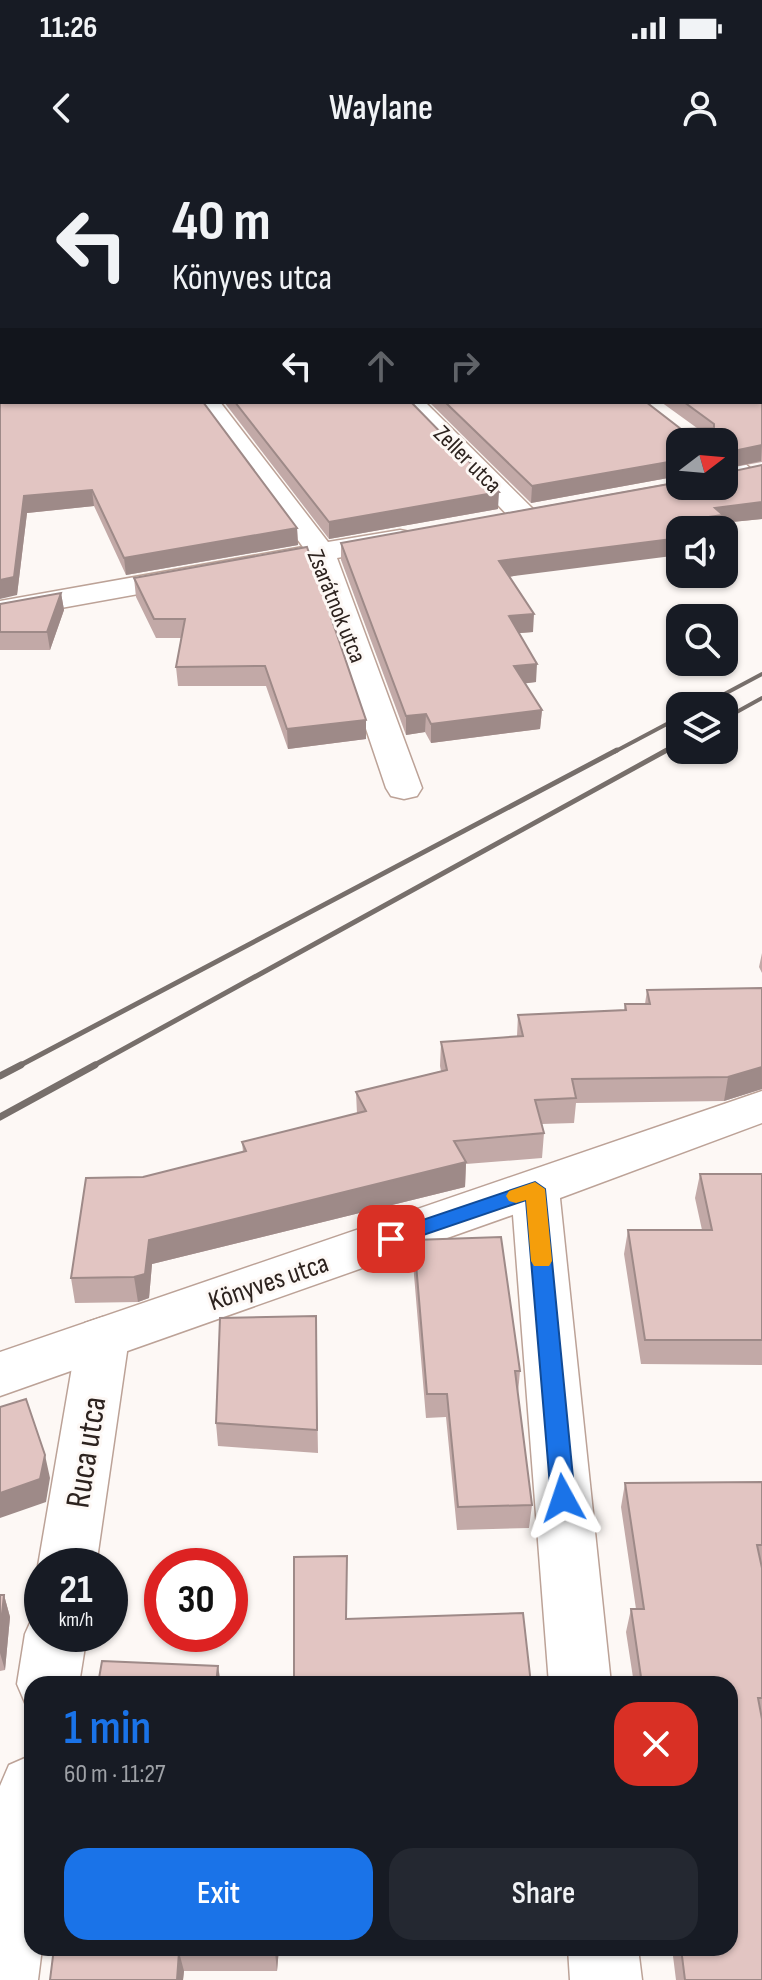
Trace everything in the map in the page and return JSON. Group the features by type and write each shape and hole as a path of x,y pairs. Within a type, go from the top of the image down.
{"street":[{"name":"Zsarátnok utca","path":"210,404 321,552 404,788"},
{"name":"Zeller utca","path":"414,404 525,517"},
{"path":"493,522 554,511"},
{"path":"0,610 430,533"},
{"name":"Könyves utca","path":"0,1374 535,1189 762,1106"},
{"path":"535,1189 579,1676"},
{"name":"Ruca utca","path":"70,1548 103,1338"},
{"path":"49,1676 53,1652"},
{"path":"2,1980 24,1839"},
{"path":"604,1956 606,1980"}],"building":[{"path":"0,404 204,404 297,528 124,558 92,490 24,496 14,577 0,580"},
{"path":"237,404 413,404 499,492 329,522"},
{"path":"447,404 649,404 680,428 666,428 666,462 532,486"},
{"path":"687,404 762,404 762,445 738,450 738,428 714,428 714,424"},
{"path":"762,465 762,502 715,508 723,515 666,516 666,540 499,561 534,614 509,616 537,664 514,666 542,710 431,724 426,714 406,716 341,543 666,485 666,500 738,500 738,470"},
{"path":"307,547 366,720 287,729 265,666 176,667 185,619 154,619 134,578"},
{"path":"61,593 47,632 0,632 0,604"},
{"path":"762,988 762,1067 728,1077 572,1079 576,1098 535,1100 544,1133 454,1141 466,1162 149,1240 145,1274 134,1277 71,1278 86,1178 143,1177 246,1151 242,1142 366,1111 356,1092 447,1070 441,1042 523,1036 518,1015 626,1010 625,1004 650,1004 647,990"},
{"path":"700,1174 762,1174 762,1340 645,1340 628,1230 712,1230"},
{"path":"501,1237 520,1371 515,1371 532,1505 458,1507 447,1394 427,1394 414,1240"},
{"path":"316,1316 317,1430 216,1423 220,1318"},
{"path":"26,1399 45,1455 40,1479 0,1493 0,1407"},
{"path":"762,1482 762,1545 757,1545 762,1568 762,1698 758,1698 762,1719 762,1980 685,1980 682,1956 738,1956 738,1676 641,1676 631,1609 644,1609 625,1483"},
{"path":"347,1556 346,1619 523,1613 530,1676 294,1676 294,1557"},
{"path":"0,1595 4,1595 0,1632"},
{"path":"102,1661 218,1666 217,1676 99,1676"},
{"path":"53,1956 179,1956 177,1980 50,1980"}],"railway":[{"path":"728,692 762,674"},
{"path":"738,711 762,698"},
{"path":"614,752 666,724"},
{"path":"17,1067 617,750"},
{"path":"91,1067 666,751"},
{"path":"0,1076 21,1065"},
{"path":"0,1117 95,1065"}],"slow traffic":[{"path":"516,1196 535,1189 542,1261"}],"route":[{"path":"391,1239 535,1189 563,1498"}]}
